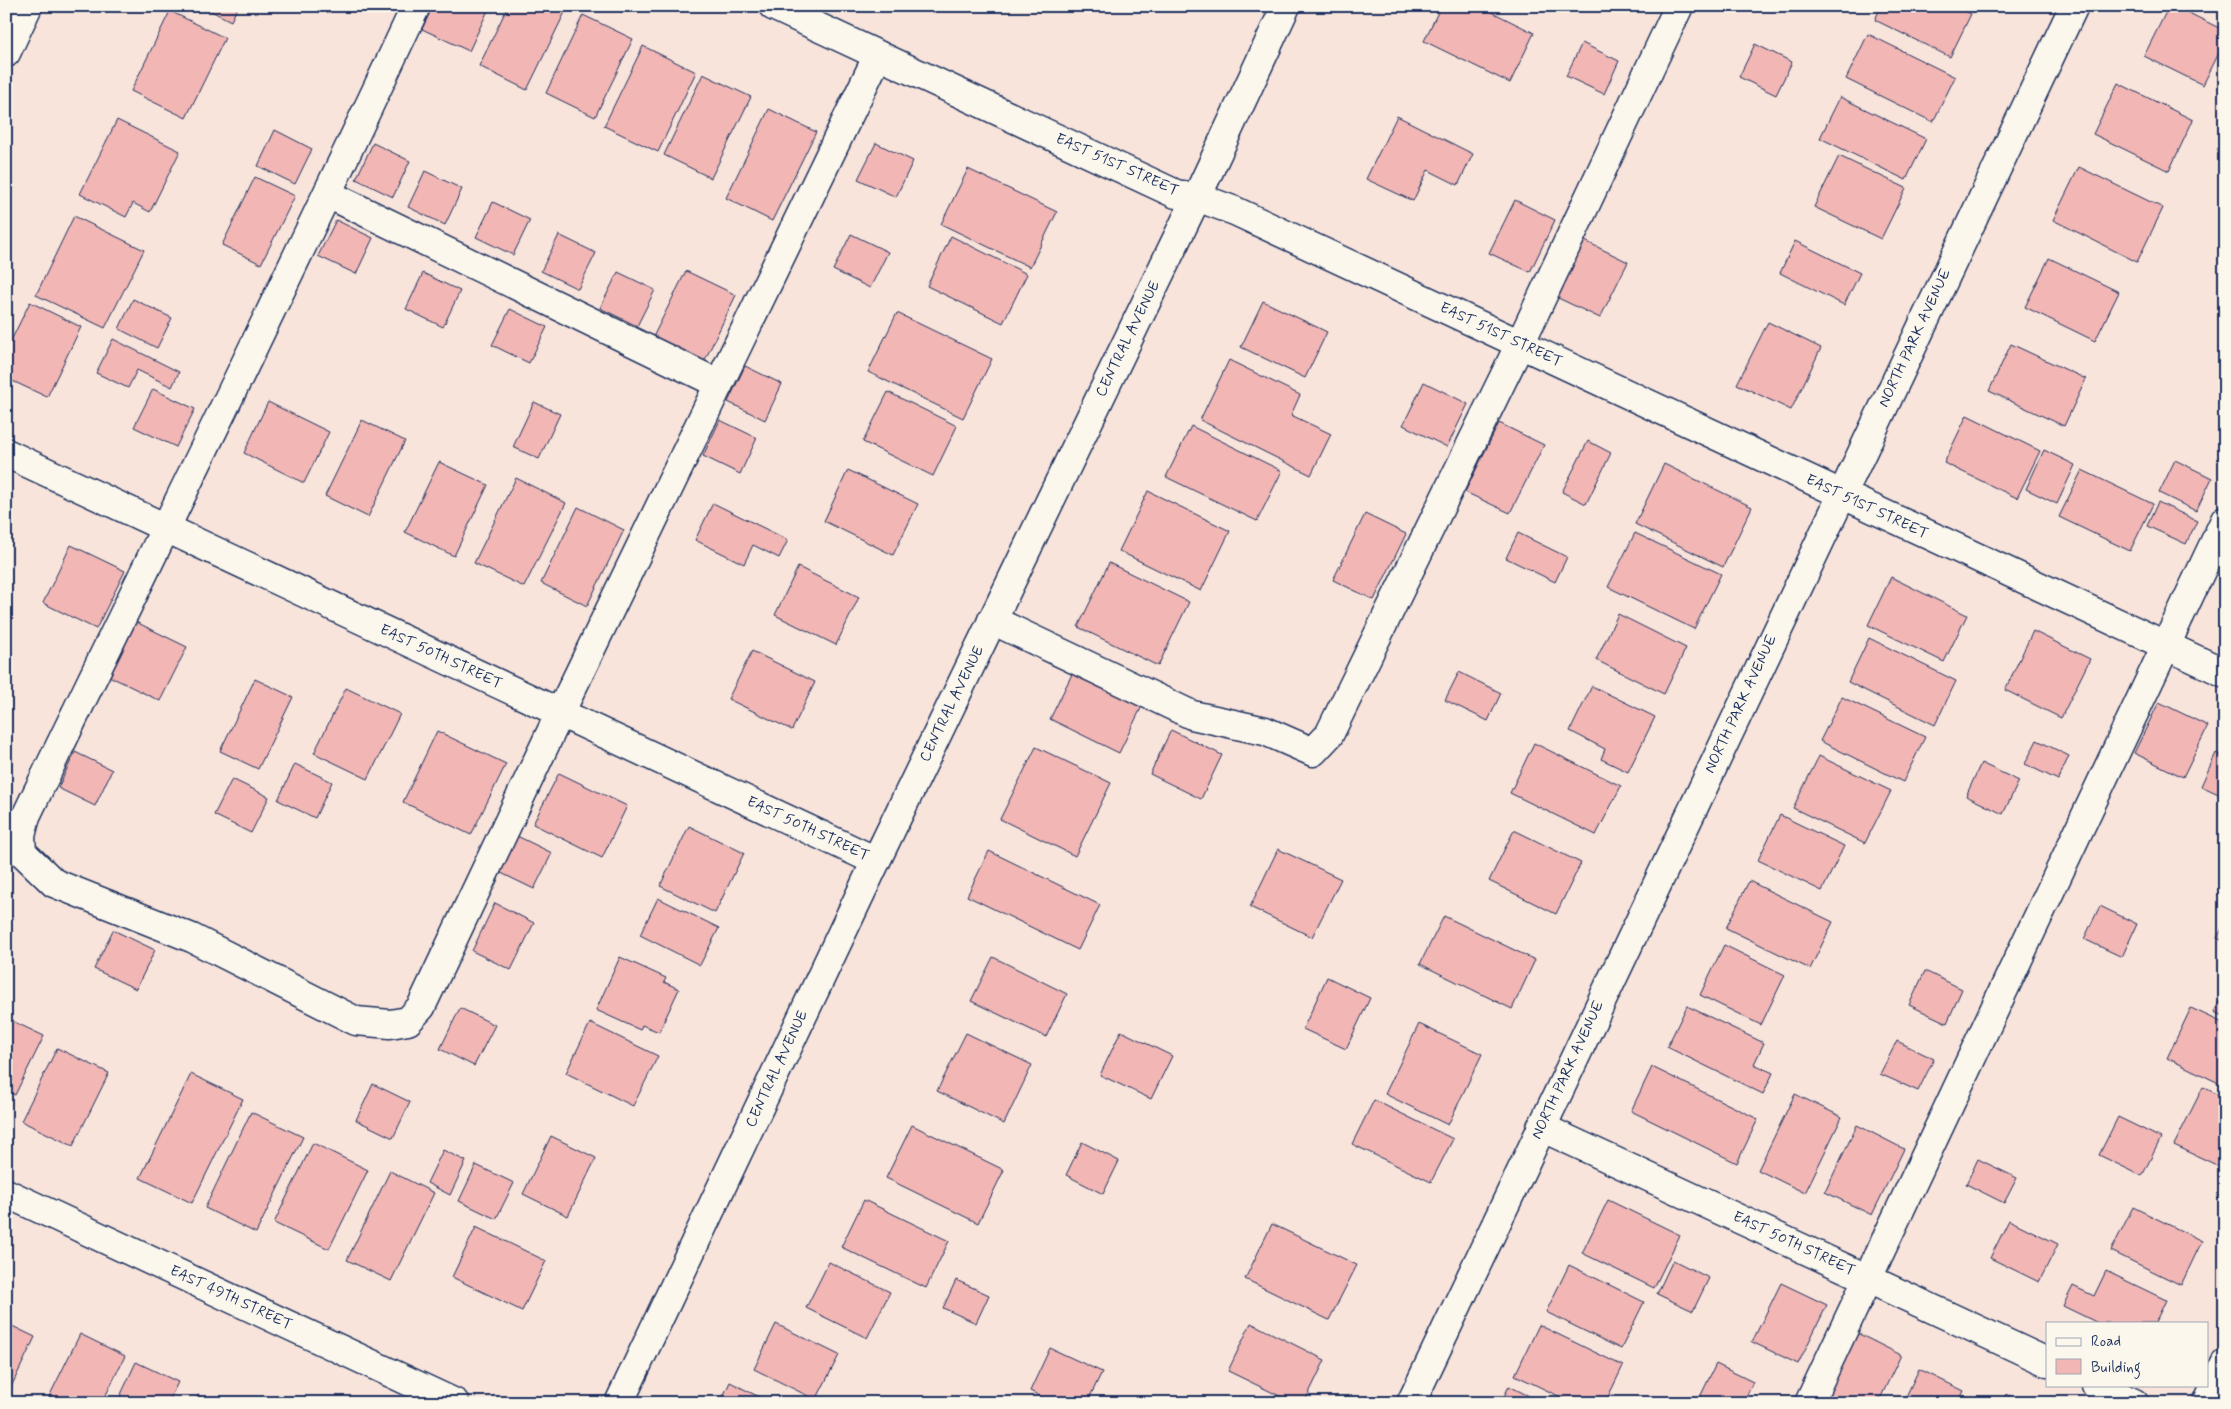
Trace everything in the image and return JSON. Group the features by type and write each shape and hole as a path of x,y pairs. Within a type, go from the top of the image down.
{"street":[{"path":"6,52 28,6"},
{"path":"416,6 328,194 164,527 26,816 21,836 22,852 54,883 192,938 356,1021 390,1024 408,1021 421,1007 560,713 878,55"},
{"name":"EAST 51ST STREET","path":"773,6 1176,194 1197,197 1235,210 2225,673"},
{"name":"CENTRAL AVENUE","path":"620,1403 876,861 1197,197 1286,6"},
{"path":"992,620 1192,714 1265,731 1313,752 1329,735 1520,344 1679,6"},
{"name":"NORTH PARK AVENUE","path":"1411,1403 2074,6"},
{"path":"328,194 719,384"},
{"name":"EAST 50TH STREET","path":"6,453 876,861"},
{"path":"1809,1403 1866,1278 2225,520"},
{"name":"EAST 50TH STREET","path":"1541,1127 2046,1362"},
{"name":"EAST 49TH STREET","path":"6,1193 455,1403"},
{"path":"2207,1403 2225,1364"},
{"path":"2098,1386 2134,1403"}],"building":[{"path":"201,6 238,6 231,21"},
{"path":"433,6 490,6 469,51 422,29"},
{"path":"508,6 559,6 566,10 527,90 479,66"},
{"path":"1441,6 1480,6 1534,33 1510,83 1424,41"},
{"path":"1881,6 1954,6 1971,14 1950,57 1875,20"},
{"path":"2169,6 2175,6 2225,31 2225,41 2203,85 2144,56"},
{"path":"170,11 225,38 186,118 131,91"},
{"path":"583,15 633,39 595,117 546,93"},
{"path":"1868,34 1955,77 1933,122 1846,79"},
{"path":"1582,43 1619,61 1604,94 1566,76"},
{"path":"1755,44 1792,62 1776,95 1739,77"},
{"path":"643,46 696,72 658,152 604,126"},
{"path":"703,74 751,97 711,178 664,155"},
{"path":"2118,83 2193,120 2169,171 2093,134"},
{"path":"1840,97 1926,139 1906,180 1820,138"},
{"path":"769,109 816,132 772,221 726,198"},
{"path":"1397,116 1473,154 1458,185 1428,170 1413,201 1366,179"},
{"path":"117,120 180,151 150,212 133,203 126,217 80,194"},
{"path":"275,130 312,149 295,184 258,166"},
{"path":"373,143 410,161 393,197 356,179"},
{"path":"876,143 913,161 896,197 858,179"},
{"path":"1839,156 1906,188 1881,239 1814,207"},
{"path":"2079,167 2163,208 2137,262 2053,220"},
{"path":"968,169 1057,212 1030,267 941,224"},
{"path":"425,171 462,189 445,225 408,207"},
{"path":"255,177 295,196 261,264 222,245"},
{"path":"1515,200 1555,220 1530,272 1489,253"},
{"path":"493,202 530,220 513,255 476,237"},
{"path":"74,216 144,250 105,328 36,295"},
{"path":"336,220 373,238 356,274 318,256"},
{"path":"851,234 888,252 870,288 833,270"},
{"path":"559,235 596,253 578,289 541,271"},
{"path":"951,236 1027,274 1003,323 927,286"},
{"path":"1581,239 1628,262 1600,318 1554,296"},
{"path":"1795,241 1860,273 1844,305 1780,273"},
{"path":"2049,258 2119,292 2095,341 2025,307"},
{"path":"686,271 736,295 704,362 653,337"},
{"path":"618,272 655,290 637,326 600,308"},
{"path":"423,273 460,291 443,327 406,309"},
{"path":"133,299 172,318 157,348 119,329"},
{"path":"1263,301 1327,332 1305,378 1241,347"},
{"path":"30,302 81,327 47,397 6,378 6,351"},
{"path":"510,309 547,327 529,363 492,345"},
{"path":"897,313 992,359 963,418 868,372"},
{"path":"1768,322 1821,348 1791,410 1737,384"},
{"path":"113,339 179,372 172,387 137,370 128,388 96,373"},
{"path":"2011,344 2086,379 2064,426 1989,391"},
{"path":"1229,360 1300,395 1291,415 1331,434 1311,475 1200,420"},
{"path":"745,366 782,384 765,420 728,402"},
{"path":"1424,382 1468,404 1447,447 1403,425"},
{"path":"153,389 195,409 176,447 134,427"},
{"path":"888,392 957,426 933,476 863,442"},
{"path":"268,402 329,432 304,483 244,453"},
{"path":"534,402 560,414 539,459 513,447"},
{"path":"1967,415 2040,451 2017,498 1944,463"},
{"path":"362,420 405,441 368,517 325,496"},
{"path":"720,420 757,438 740,474 703,456"},
{"path":"1499,423 1544,445 1510,513 1465,492"},
{"path":"1191,426 1282,471 1257,521 1166,477"},
{"path":"1588,441 1611,453 1586,504 1562,492"},
{"path":"2044,450 2075,465 2057,504 2026,489"},
{"path":"2175,460 2212,478 2196,511 2159,493"},
{"path":"439,462 488,485 454,556 405,532"},
{"path":"1664,464 1752,507 1723,567 1635,524"},
{"path":"848,470 918,504 893,555 824,521"},
{"path":"2082,470 2153,504 2130,551 2059,517"},
{"path":"516,478 566,503 524,587 474,563"},
{"path":"1148,491 1230,531 1201,591 1119,551"},
{"path":"2158,502 2197,521 2186,544 2147,526"},
{"path":"713,503 788,540 779,558 753,545 744,564 695,540"},
{"path":"578,507 624,530 587,606 541,583"},
{"path":"1365,514 1406,534 1374,600 1333,580"},
{"path":"1518,533 1567,557 1555,582 1506,558"},
{"path":"1635,533 1721,574 1694,629 1608,587"},
{"path":"71,545 125,571 96,629 43,603"},
{"path":"2225,552 2225,571 2217,568"},
{"path":"1109,563 1189,602 1158,666 1078,627"},
{"path":"798,567 859,597 836,645 775,615"},
{"path":"1891,577 1967,615 1944,662 1868,625"},
{"path":"1618,614 1686,648 1664,694 1596,660"},
{"path":"136,622 187,647 160,701 109,676"},
{"path":"2033,631 2090,659 2061,718 2005,690"},
{"path":"1869,638 1956,681 1935,725 1848,682"},
{"path":"752,651 815,682 792,730 728,699"},
{"path":"1074,670 1143,704 1119,753 1050,719"},
{"path":"1459,672 1501,693 1488,721 1445,700"},
{"path":"255,679 293,697 258,769 220,751"},
{"path":"1592,686 1655,717 1628,772 1601,759 1605,749 1570,731"},
{"path":"346,688 400,714 368,779 314,753"},
{"path":"1842,697 1925,737 1903,782 1820,741"},
{"path":"2159,702 2208,726 2183,777 2134,753"},
{"path":"1171,730 1222,755 1201,799 1150,774"},
{"path":"437,731 506,764 471,835 403,802"},
{"path":"2037,740 2069,756 2058,780 2025,764"},
{"path":"1534,743 1621,786 1596,835 1510,793"},
{"path":"1036,747 1111,783 1075,856 1000,819"},
{"path":"75,752 112,770 95,806 58,788"},
{"path":"2216,753 2225,757 2225,797 2201,786"},
{"path":"1819,756 1891,791 1865,843 1793,808"},
{"path":"1981,763 2019,781 2003,814 1966,796"},
{"path":"295,764 332,782 315,818 278,800"},
{"path":"559,773 627,806 602,858 533,824"},
{"path":"232,779 269,797 251,833 214,815"},
{"path":"1780,815 1844,846 1822,891 1758,860"},
{"path":"689,826 744,853 715,913 660,886"},
{"path":"1514,830 1581,863 1556,914 1489,881"},
{"path":"515,835 552,853 534,889 497,871"},
{"path":"1278,849 1341,879 1312,937 1250,907"},
{"path":"989,851 1100,905 1078,950 967,896"},
{"path":"1749,881 1833,922 1810,969 1726,928"},
{"path":"658,898 719,928 700,965 640,935"},
{"path":"495,903 534,923 511,970 472,951"},
{"path":"2100,906 2137,924 2122,957 2084,939"},
{"path":"1444,916 1535,960 1512,1009 1420,964"},
{"path":"2225,923 2225,942 2217,938"},
{"path":"113,930 155,950 136,989 94,969"},
{"path":"1724,945 1785,975 1761,1025 1700,995"},
{"path":"620,957 666,978 664,982 679,989 659,1032 642,1025 640,1030 596,1010"},
{"path":"993,957 1067,994 1046,1037 971,1001"},
{"path":"1925,971 1962,989 1947,1023 1909,1005"},
{"path":"1327,977 1370,998 1346,1049 1303,1029"},
{"path":"2225,991 2225,1017 2214,1012"},
{"path":"1687,1006 1764,1043 1754,1064 1773,1073 1763,1094 1667,1047"},
{"path":"460,1008 495,1025 474,1066 440,1049"},
{"path":"2191,1008 2225,1024 2225,1086 2167,1058"},
{"path":"6,1018 44,1036 15,1095 6,1091"},
{"path":"590,1023 658,1056 633,1106 566,1073"},
{"path":"1419,1024 1482,1054 1448,1125 1385,1094"},
{"path":"1121,1031 1172,1056 1151,1099 1100,1075"},
{"path":"966,1033 1032,1065 1004,1124 937,1091"},
{"path":"1897,1041 1934,1059 1918,1091 1880,1074"},
{"path":"57,1048 109,1073 73,1146 21,1121"},
{"path":"1652,1067 1758,1119 1737,1163 1631,1111"},
{"path":"191,1074 243,1099 192,1203 140,1178"},
{"path":"373,1084 410,1102 393,1138 356,1120"},
{"path":"2203,1087 2225,1098 2225,1169 2174,1145"},
{"path":"1795,1094 1842,1117 1805,1193 1758,1170"},
{"path":"1374,1100 1453,1139 1431,1182 1352,1144"},
{"path":"251,1112 303,1137 256,1233 205,1208"},
{"path":"2118,1117 2161,1138 2142,1176 2099,1155"},
{"path":"912,1125 1004,1170 978,1223 886,1178"},
{"path":"1857,1125 1904,1149 1872,1215 1825,1192"},
{"path":"551,1136 596,1158 568,1216 523,1194"},
{"path":"1082,1142 1119,1161 1103,1194 1066,1175"},
{"path":"313,1143 368,1170 329,1249 274,1223"},
{"path":"443,1150 466,1161 450,1195 427,1183"},
{"path":"1978,1159 2017,1178 2004,1203 1966,1184"},
{"path":"476,1165 514,1183 496,1219 459,1201"},
{"path":"390,1171 434,1193 391,1281 347,1260"},
{"path":"864,1200 949,1241 926,1288 841,1247"},
{"path":"1608,1200 1680,1235 1654,1288 1582,1253"},
{"path":"2133,1207 2202,1241 2181,1285 2111,1251"},
{"path":"2009,1220 2058,1244 2039,1282 1990,1258"},
{"path":"1272,1224 1357,1265 1329,1320 1245,1279"},
{"path":"476,1227 546,1261 522,1311 452,1277"},
{"path":"1673,1260 1709,1278 1693,1311 1657,1294"},
{"path":"829,1262 890,1292 867,1338 806,1308"},
{"path":"1569,1265 1644,1302 1621,1349 1546,1312"},
{"path":"2106,1271 2166,1300 2155,1322 2096,1322 2063,1306 2073,1286 2094,1296"},
{"path":"956,1280 989,1295 976,1323 943,1308"},
{"path":"1781,1283 1827,1305 1798,1364 1752,1342"},
{"path":"6,1323 35,1337 11,1387 6,1385"},
{"path":"1251,1323 1325,1360 1304,1403 1294,1403 1228,1371"},
{"path":"776,1324 839,1355 816,1400 754,1369"},
{"path":"1539,1325 1623,1366 1605,1403 1573,1403 1515,1375"},
{"path":"1857,1333 1901,1355 1878,1403 1825,1403"},
{"path":"80,1334 125,1356 102,1403 46,1403"},
{"path":"1050,1348 1102,1372 1087,1403 1054,1403 1030,1391"},
{"path":"136,1362 178,1382 168,1403 117,1403"},
{"path":"1716,1364 1753,1382 1743,1403 1713,1403 1700,1397"},
{"path":"1919,1369 1964,1391 1958,1403 1903,1403"},
{"path":"730,1382 771,1403 720,1403"},
{"path":"1509,1386 1543,1403 1501,1403"},
{"path":"2006,1394 2024,1403 2002,1403"},
{"path":"198,1395 214,1403 195,1403"}]}
